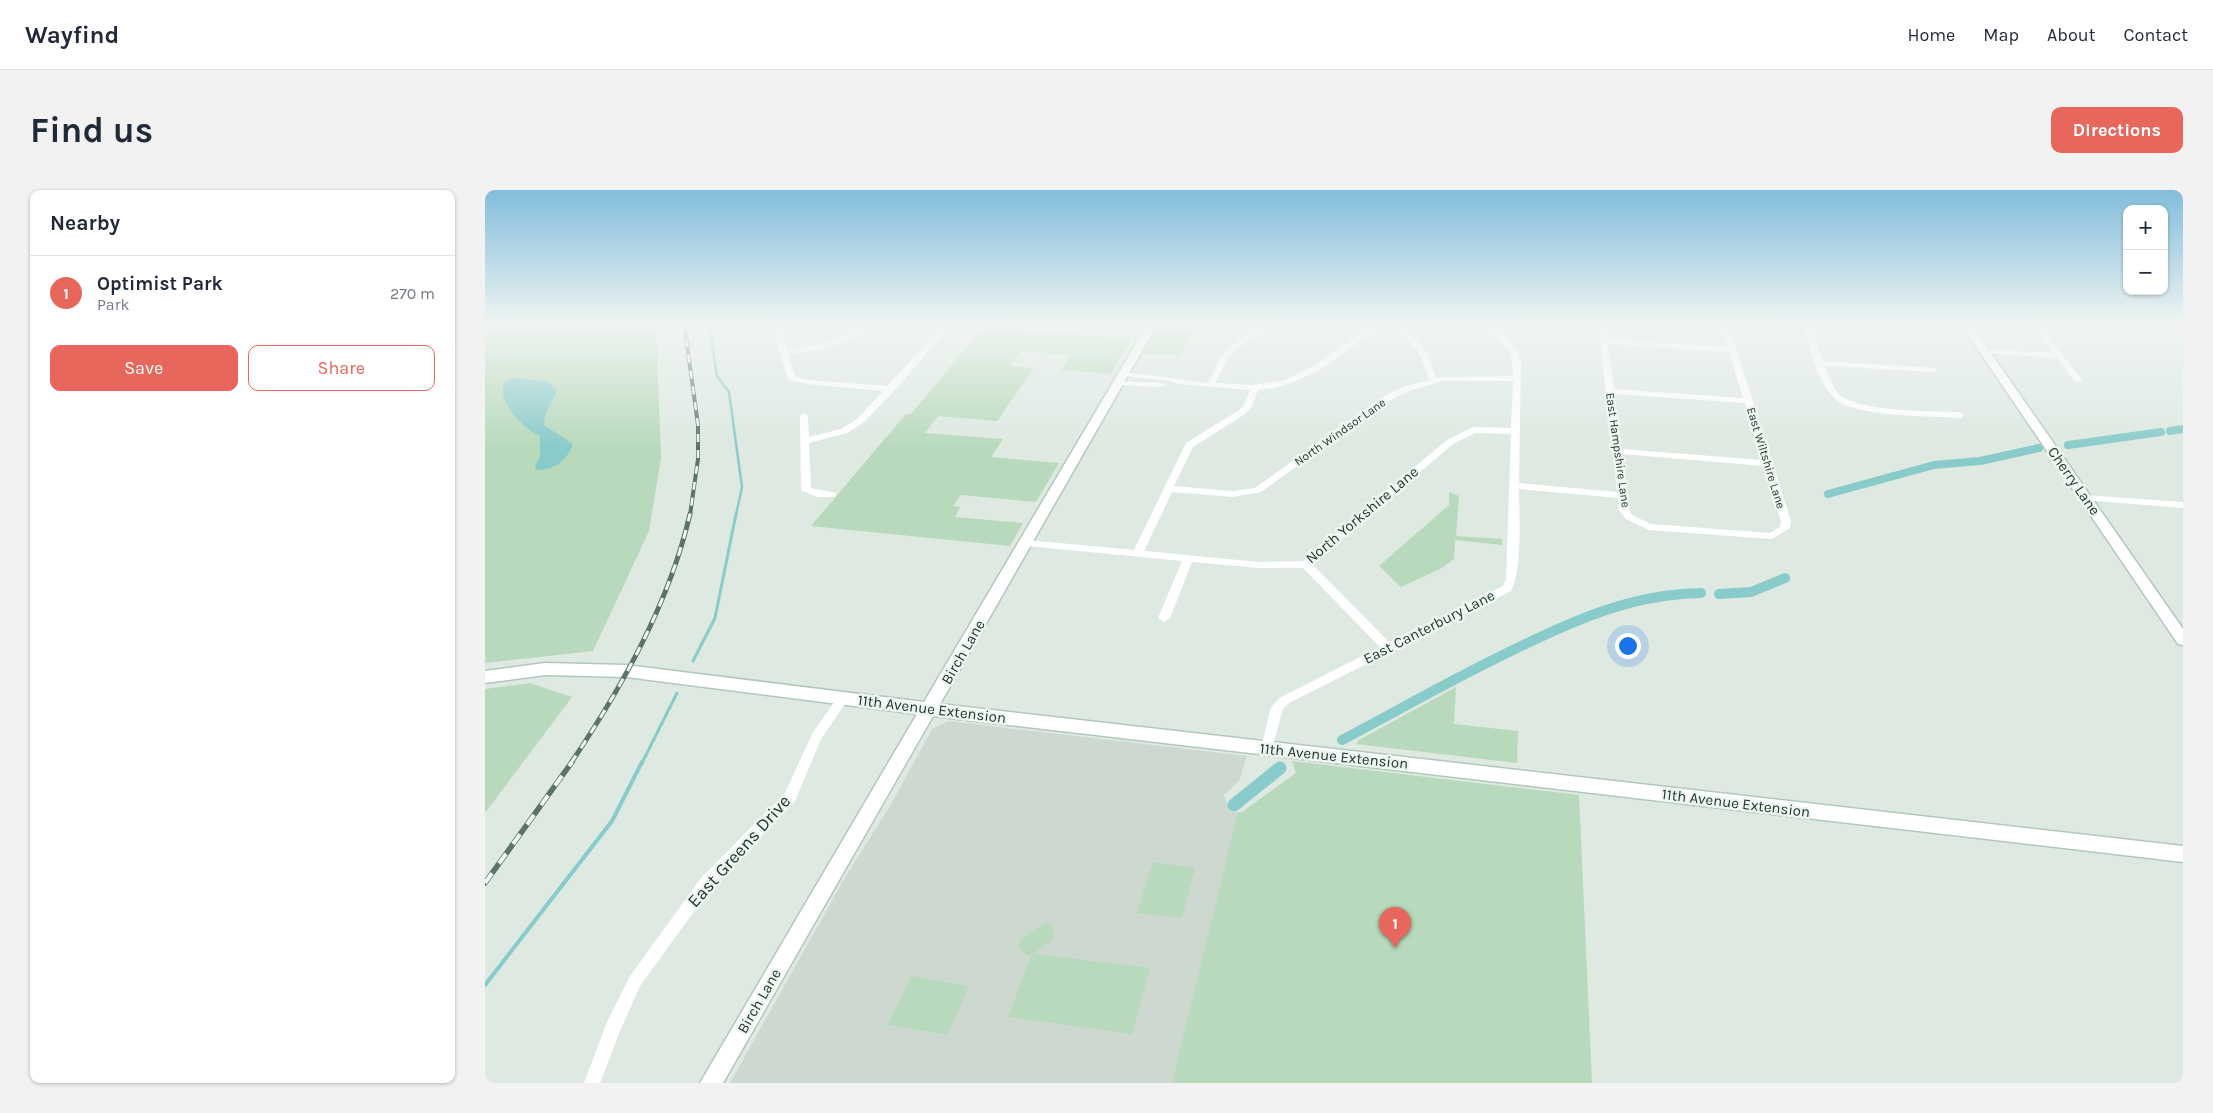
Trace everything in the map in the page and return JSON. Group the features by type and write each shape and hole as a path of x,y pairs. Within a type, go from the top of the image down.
{"street":[{"path":"787,365 791,377 798,380 891,388"},
{"path":"805,441 854,426 869,414 912,365"},
{"name":"Birch Lane","path":"711,1083 930,710 1129,365"},
{"path":"1211,384 1221,365"},
{"path":"1121,378 1166,385 1177,382 1255,388 1277,385 1291,380 1315,365"},
{"path":"1428,365 1433,381"},
{"name":"East Canterbury Lane","path":"1267,748 1277,707 1285,700 1507,588 1511,579 1513,558 1516,486 1515,365"},
{"name":"East Hampshire Lane","path":"1607,365 1624,510 1629,518"},
{"name":"East Wiltshire Lane","path":"1629,518 1649,527 1772,536 1779,534 1785,528 1786,521 1737,365"},
{"path":"1822,365 1834,392 1844,403 1862,408 1960,415"},
{"path":"1848,365 1934,370"},
{"name":"Cherry Lane","path":"1994,365 2183,640"},
{"path":"2067,365 2078,380"},
{"name":"North Windsor Lane","path":"1169,489 1233,494 1258,490 1380,402 1406,388 1433,381 1463,378 1516,378"},
{"path":"1138,553 1189,445 1249,406 1255,388"},
{"path":"1610,391 1748,401"},
{"path":"803,416 806,490 817,494 833,495"},
{"name":"North Yorkshire Lane","path":"1027,543 1259,565 1306,564 1450,442 1473,430 1515,431"},
{"path":"1617,451 1767,463"},
{"path":"1516,486 1622,495"},
{"path":"2086,498 2183,505"},
{"path":"1164,618 1189,558"},
{"path":"1306,564 1388,648"},
{"name":"11th Avenue Extension","path":"485,677 545,669 594,668 930,710 2183,854"},
{"name":"East Greens Drive","path":"592,1083 613,1028 635,981 706,882 789,798 816,737 843,698"}],"shaded area":[{"path":"948,721 1247,756 1239,781 1224,795 1230,811 1238,812 1173,1083 730,1083 847,874 890,806 932,729"}],"green space":[{"path":"485,365 658,365 661,458 649,531 593,651 485,663"},
{"path":"952,365 1011,365 1010,366 1034,368 997,421 938,416 925,433 1003,439 991,457 1059,463 1036,502 961,495 953,506 960,507 955,517 1023,523 1010,546 811,526 906,414 911,414"},
{"path":"1065,365 1116,365 1111,374 1061,370"},
{"path":"1449,492 1459,496 1456,536 1502,539 1502,545 1455,540 1454,559 1442,568 1401,587 1379,566 1449,505"},
{"path":"530,683 572,697 485,813 485,689"},
{"path":"1456,687 1454,724 1518,731 1517,763 1356,744 1359,740"},
{"path":"1292,761 1579,795 1592,1083 1172,1083 1238,812 1242,812 1296,773"},
{"path":"1153,862 1195,868 1182,918 1137,913"},
{"path":"1045,923 1052,926 1054,939 1033,954 1026,956 1018,947 1020,940"},
{"path":"1035,954 1150,968 1132,1034 1008,1017 1031,956"},
{"path":"911,976 969,986 948,1035 888,1025"}],"water":[{"path":"513,378 550,382 557,391 545,415 544,425 573,444 563,460 554,466 543,470 536,470 535,466 540,457 540,436 520,422 508,407 504,398 504,383"}],"waterway":[{"path":"715,365 717,376 729,392 742,487 736,515"},
{"path":"2170,431 2183,429"},
{"path":"2068,445 2161,432"},
{"path":"1828,494 1934,465 1980,461 2039,448"},
{"path":"693,661 715,618 736,514"},
{"path":"1719,594 1751,592 1785,578"},
{"path":"1342,740 1486,663 1577,621 1625,604 1650,598 1701,593"},
{"path":"642,763 677,693"},
{"path":"485,985 612,821 642,762"},
{"path":"1234,805 1280,768"}],"railway":[{"path":"690,365 698,425 698,459 690,515"},
{"path":"571,763 626,675 642,644 670,580 690,514"},
{"path":"485,883 572,762"}],"place":[{"name":"Optimist Park","path":"1395,948"}]}
